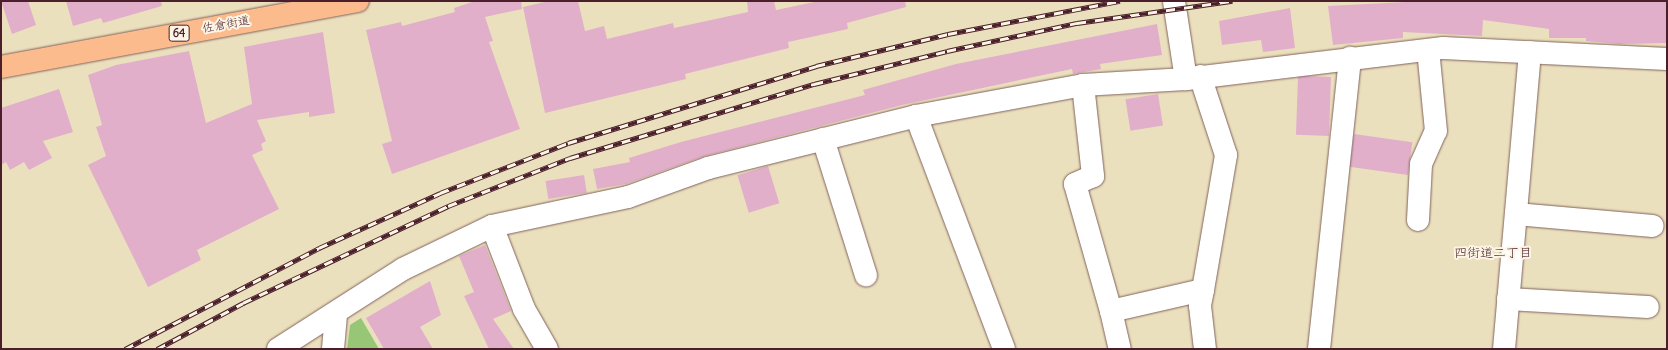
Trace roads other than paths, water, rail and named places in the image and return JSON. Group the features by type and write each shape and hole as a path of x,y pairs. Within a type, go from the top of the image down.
{"main road":[{"name":"佐倉街道","path":"1,68 358,1"}],"street":[{"path":"1174,1 1193,78 1226,155 1200,306 1205,349"},
{"path":"1418,220 1421,164 1436,131 1428,50"},
{"path":"278,349 403,269 492,226 628,197 708,168 916,116 1083,86 1193,78 1350,58 1428,50 1530,52 1667,59"},
{"path":"1504,349 1530,52"},
{"path":"1319,349 1350,58"},
{"path":"1083,86 1093,176 1075,184 1120,349"},
{"path":"916,116 1004,349"},
{"path":"823,139 866,275"},
{"path":"1516,214 1652,226"},
{"path":"492,226 524,309 547,349"},
{"path":"1111,312 1203,290"},
{"path":"1508,299 1648,307"},
{"path":"333,349 336,313"}],"railway":[{"path":"125,349 319,248 440,193 568,143 816,66 948,34 1120,1"},
{"path":"157,349 243,303 448,206 570,158 814,84 947,51 1077,23 1232,1"}],"district":[{"name":"四街道二丁目","path":"1493,253"}]}
